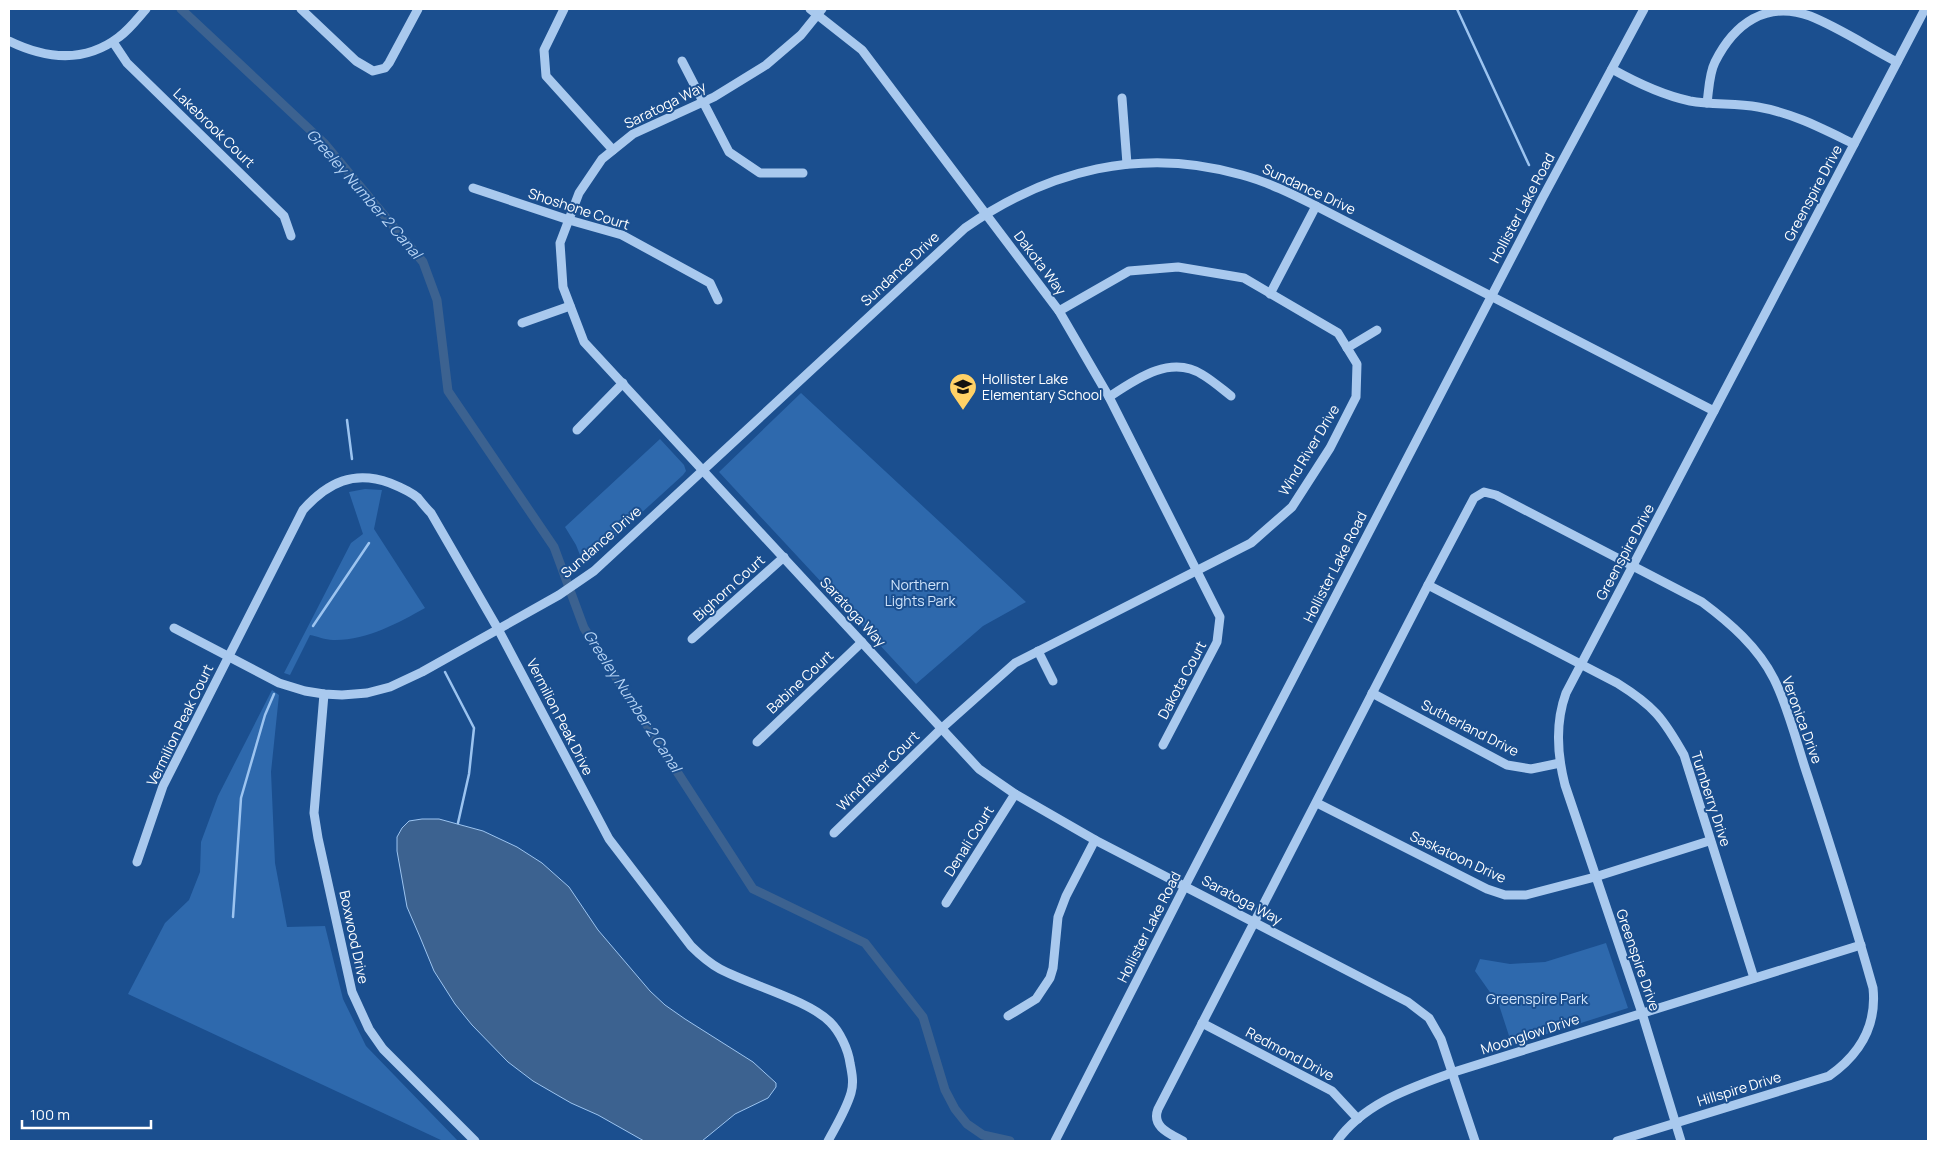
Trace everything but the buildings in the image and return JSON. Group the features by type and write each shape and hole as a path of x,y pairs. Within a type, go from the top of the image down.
{"street":[{"path":"9,41 27,50 45,55 82,54 104,48 113,42 146,9"},
{"path":"301,9 356,61 367,68 379,70 384,68 396,52 418,9"},
{"path":"564,9 544,50 546,76 613,150"},
{"name":"Hollister Lake Road","path":"1055,1141 1185,886 1543,197 1644,9"},
{"path":"1707,103 1710,79 1715,62 1732,35 1745,21 1777,9 1809,15 1897,62"},
{"name":"Greenspire Drive","path":"1681,1141 1642,1013 1595,877 1560,763 1558,727 1562,706 1566,693 1925,9"},
{"name":"Saratoga Way","path":"816,10 801,35 766,65 703,102 633,134 602,159 579,192 560,244 563,287 584,342 979,769 1015,794 1095,840 1400,997 1419,1009 1434,1024 1442,1039 1476,1141"},
{"name":"Dakota Way","path":"816,10 862,50 1059,311 1109,397 1197,570"},
{"name":"Lakebrook Court","path":"113,42 127,63 284,216 291,236"},
{"path":"682,61 729,152 760,173 803,173"},
{"path":"1612,69 1650,88 1684,99 1707,103 1759,107 1794,116 1854,144"},
{"path":"1122,98 1127,164"},
{"name":"Sundance Drive","path":"174,628 280,683 305,691 342,695 367,693 390,687 422,672 559,595 585,577 945,246 986,214 1026,191 1052,181 1076,173 1127,164 1163,163 1217,169 1269,184 1316,206 1714,411"},
{"name":"Shoshone Court","path":"473,188 569,220 622,235 710,283 718,300"},
{"path":"1270,294 1316,206"},
{"name":"Wind River Drive","path":"942,728 1015,663 1251,543 1292,507 1330,448 1356,397 1357,364 1338,333 1244,278 1178,268 1129,271 1059,311"},
{"path":"522,323 570,306"},
{"path":"1347,348 1377,330"},
{"path":"1109,397 1159,368 1175,366 1189,368 1202,374 1231,396"},
{"path":"577,430 623,383"},
{"name":"Vermilion Peak Drive","path":"229,657 303,510 314,498 333,485 348,479 365,477 382,480 408,490 418,498 430,513 498,629 609,839 690,946 704,959 720,969 815,1011 830,1023 842,1039 849,1055 853,1074 852,1091 828,1141"},
{"name":"Veronica Drive","path":"1428,585 1474,498 1484,492 1496,495 1702,602 1727,621 1747,641 1774,678 1817,803 1873,988 1875,1004 1867,1031 1859,1047"},
{"name":"Bighorn Court","path":"692,639 784,557"},
{"name":"Dakota Court","path":"1163,745 1217,642 1220,617 1197,570"},
{"path":"1183,1141 1166,1132 1156,1121 1158,1108 1428,585"},
{"name":"Turnberry Drive","path":"1428,585 1582,664 1639,696 1667,725 1684,755 1754,978"},
{"name":"Babine Court","path":"757,742 862,642"},
{"path":"1038,651 1053,681"},
{"name":"Vermilion Peak Court","path":"137,862 163,786 229,657"},
{"name":"Sutherland Drive","path":"1372,693 1507,765 1530,769 1560,763"},
{"name":"Boxwood Drive","path":"324,694 314,813 352,992 369,1029 383,1049 475,1141"},
{"name":"Wind River Court","path":"834,833 942,728"},
{"name":"Denali Court","path":"946,903 1015,794"},
{"name":"Saskatoon Drive","path":"1317,803 1487,889 1505,895 1526,895 1595,877 1710,841"},
{"path":"1008,1016 1036,999 1050,978 1053,968 1058,917 1066,896 1095,840"},
{"name":"Moonglow Drive","path":"1337,1141 1358,1119 1374,1106 1391,1096 1454,1072 1861,945"},
{"name":"Redmond Drive","path":"1202,1023 1332,1091 1358,1119"},
{"name":"Hillspire Drive","path":"1617,1141 1829,1076 1842,1066 1859,1047"}],"green space":[{"name":"Northern Lights Park","path":"801,393 1026,602 983,626 916,684 719,472"},
{"path":"660,439 684,465 686,471 584,565 576,545 565,527"},
{"path":"365,489 382,490 374,529 425,608 393,625 358,638 333,640 310,635 290,675 284,673 351,543 363,534 349,492"},
{"path":"272,690 279,695 271,772 275,863 287,927 325,926 343,999 366,1046 458,1141 443,1141 128,994 165,923 189,900 200,872 201,842 218,796"},
{"name":"Greenspire Park","path":"1606,943 1628,1008 1512,1045 1499,1005 1475,971 1480,959 1510,964 1545,962"}],"shaded area":[{"path":"439,819 483,831 517,847 542,863 569,887 598,930 650,991 665,1005 685,1019 753,1062 776,1083 776,1087 768,1098 735,1114 702,1141 644,1141 533,1081 508,1062 472,1025 455,1004 434,971 407,907 397,851 397,837 409,821"}],"waterway":[{"name":"Greeley Number 2 Canal","path":"181,9 324,143 423,262 437,300 448,391 554,547 584,628 753,889 865,943 923,1017 945,1090 955,1109 967,1124 983,1135 1010,1141"},
{"path":"1457,9 1529,165"},
{"path":"347,420 352,459"},
{"path":"313,626 369,543"},
{"path":"445,672 474,728 469,774 458,823"},
{"path":"233,917 241,798 265,715 274,694"}],"place":[{"name":"Hollister Lake Elementary School","path":"963,411"}]}
